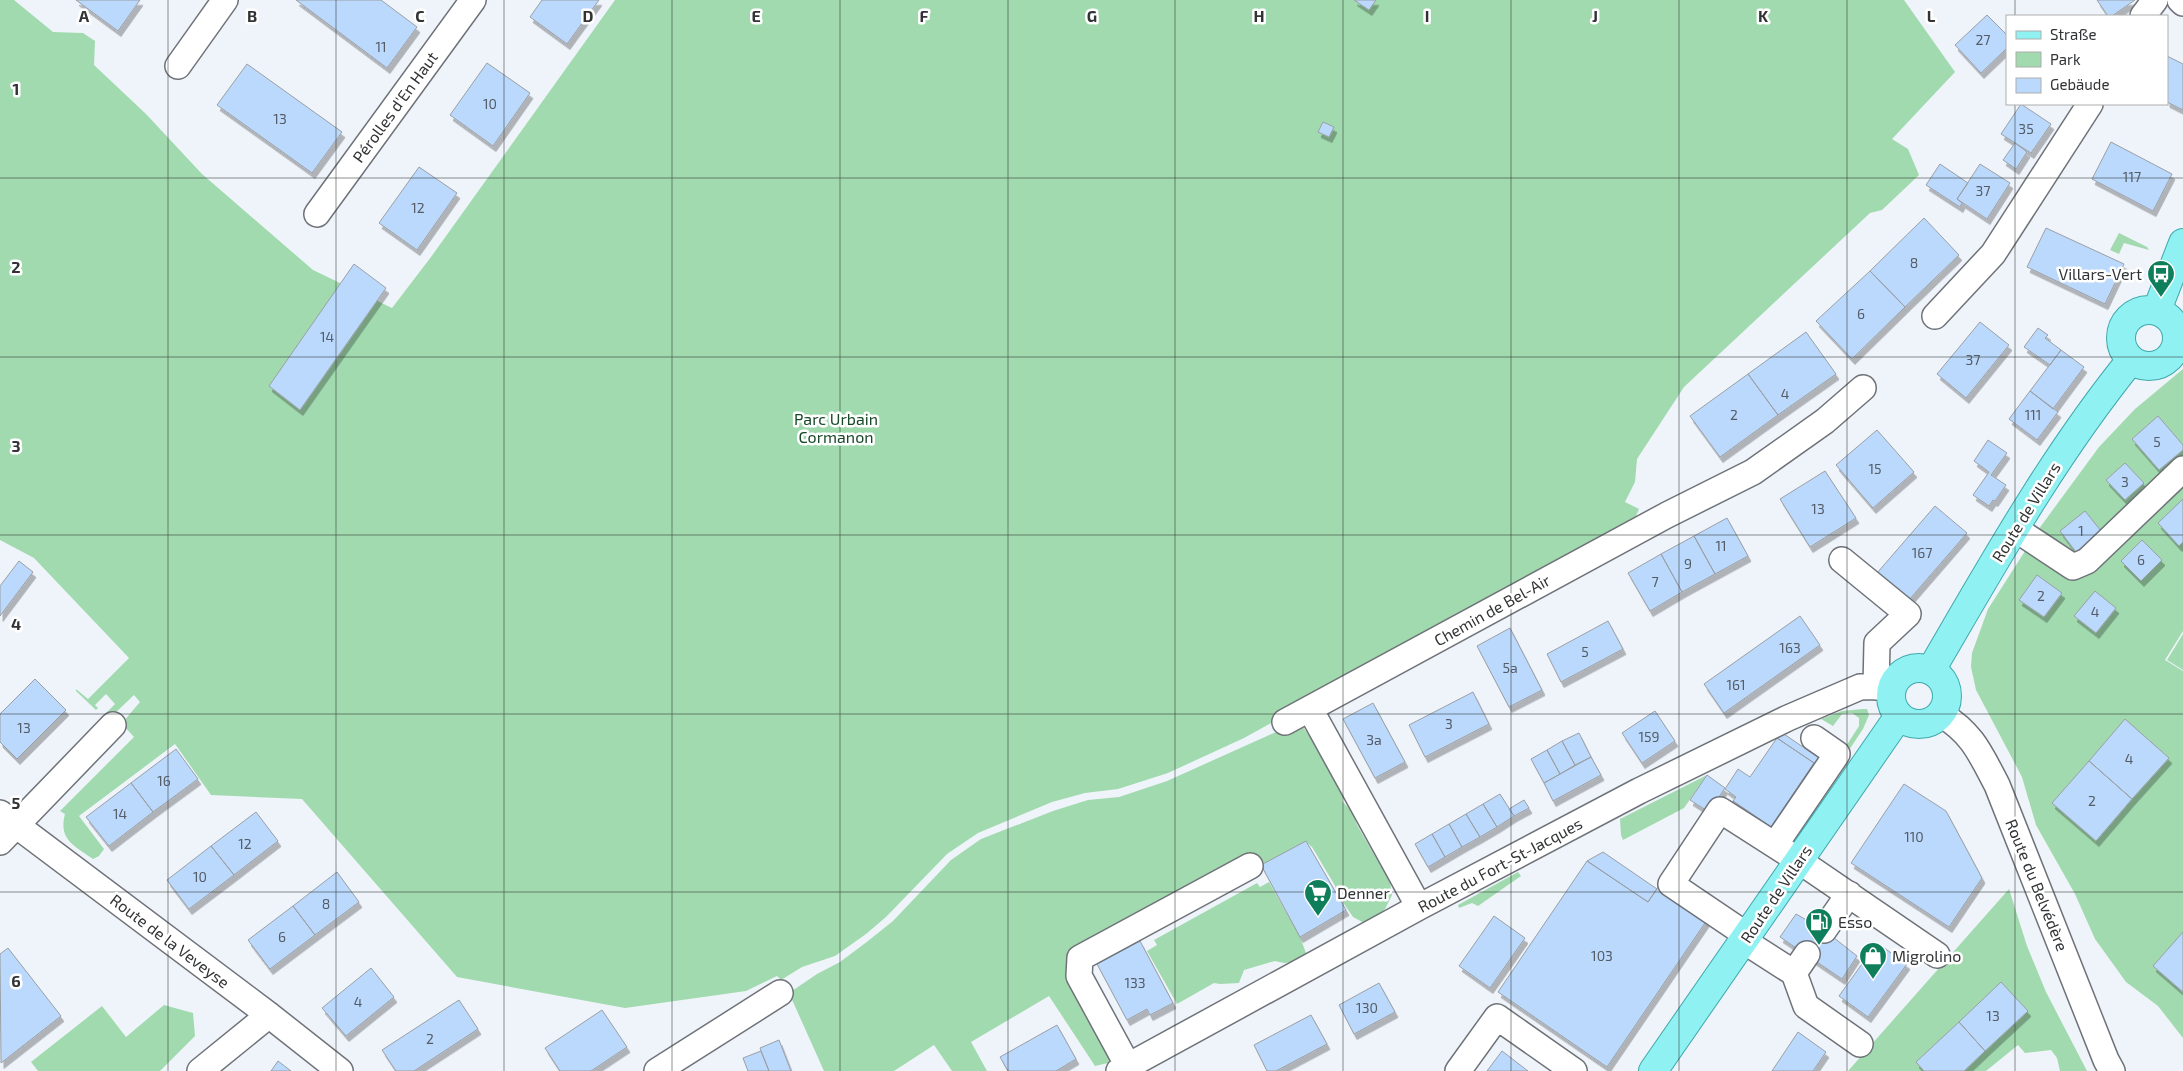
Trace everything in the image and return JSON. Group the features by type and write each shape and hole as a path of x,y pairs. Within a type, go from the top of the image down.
{"main road":[{"path":"2156,310 2183,243"},
{"path":"2147,309 2156,310 2171,319 2180,342 2168,360 2160,365 2140,365 2131,360 2121,344 2124,325 2129,317 2147,309"},
{"name":"Route de Villars","path":"1931,670 2014,528 2074,435 2131,360"},
{"path":"1919,667 1931,670 1941,678 1947,690 1947,703 1941,714 1925,724 1907,722 1899,716 1884,686 1908,670 1919,667"},
{"name":"Route de Villars","path":"1654,1071 1899,716"}],"street":[{"path":"178,66 225,0"},
{"name":"Pérolles d'En Haut","path":"317,214 473,0"},
{"path":"2144,15 2156,0"},
{"path":"2180,0 2183,3"},
{"path":"1935,316 1993,254 2089,105"},
{"name":"Chemin de Bel-Air","path":"1285,722 1667,515 1753,472 1825,421 1863,388"},
{"path":"2014,528 2073,568 2087,561 2183,469"},
{"path":"1842,560 1908,614 1877,643 1884,686"},
{"name":"Route du Fort-St-Jacques","path":"1124,1069 1419,908 1639,791 1788,718 1860,688 1884,686"},
{"path":"1310,709 1419,908"},
{"name":"Route du Belvédère","path":"1941,714 1959,726 1974,741 1997,785 2102,1051 2112,1071"},
{"path":"6,827 113,725"},
{"path":"1775,846 1837,754 1814,738"},
{"path":"1860,1044 1806,1006 1800,964 1746,938 1671,884 1723,806 1775,846 1937,956"},
{"name":"Route de la Veveyse","path":"6,827 269,1014 340,1071"},
{"path":"1124,1069 1079,976 1080,958 1250,866"},
{"path":"1824,930 1848,894"},
{"path":"657,1071 780,993"},
{"path":"200,1071 269,1014"},
{"path":"1458,1071 1496,1017 1574,1071"}],"green space":[{"name":"Parc Urbain Cormanon","path":"0,0 14,0 53,32 83,33 95,41 94,65 146,114 202,174 313,270 392,308 431,257 615,0 1904,0 1955,72 1892,139 1908,149 1919,175 1882,210 1870,213 1684,387 1637,459 1635,482 1625,502 1639,509 1633,523 1244,738 1168,773 1118,789 1085,793 1052,802 978,833 947,854 886,917 835,956 802,967 781,980 777,976 746,991 625,1008 457,977 302,799 211,795 175,744 79,816 104,849 99,856 93,859 74,846 66,836 63,823 65,814 60,811 134,737 124,726 123,722 140,702 134,695 112,716 103,716 115,704 106,694 95,705 98,708 96,710 76,691 76,689 88,699 129,658 34,558 0,540"},
{"path":"2119,233 2147,247 2149,250 2124,243 2119,254 2110,250"},
{"path":"2183,369 2183,631 2165,660 2183,671 2183,1038 2158,1006 2126,982 2095,939 2075,894 2036,825 2022,777 1976,690 1971,667 1972,653 1988,609 2041,526 2099,447 2135,409"},
{"path":"2183,634 2183,670 2167,660"},
{"path":"1867,709 1869,715 1863,729 1845,756 1841,754 1859,726 1859,718 1852,713 1842,714 1833,726 1821,719 1842,711"},
{"path":"1302,726 1316,745 1344,792 1342,801 1352,811 1357,825 1390,882 1392,895 1385,909 1375,919 1366,924 1353,917 1312,847 1306,842 1261,865 1253,852 1077,948 1115,1057 1108,1063 1095,1066 1049,996 971,1042 987,1071 952,1071 934,1045 894,1071 824,1071 789,993 817,974 840,962 893,921 951,860 981,839 1053,811 1088,800 1119,797 1167,781 1287,727"},
{"path":"1707,775 1684,808 1623,840 1620,819"},
{"path":"1518,872 1521,876 1478,906 1472,903 1459,908 1458,905"},
{"path":"1269,882 1300,937 1306,953 1296,962 1284,963 1275,961 1244,970 1239,983 1214,983 1177,1004 1147,951 1157,945 1154,940 1257,883 1260,887"},
{"path":"2009,889 2027,946 2046,992 2087,1071 2060,1071 2057,1058 2051,1050 2025,1053 2018,1045 1986,1071 1848,1071"},
{"path":"164,1005 193,1013 195,1036 160,1071 38,1071 31,1062 102,1006 126,1037"}],"building":[{"path":"76,0 140,0 118,31"},
{"path":"296,0 381,0 417,27 387,68"},
{"path":"542,0 599,0 567,44 530,17"},
{"path":"1354,0 1376,0 1369,10"},
{"path":"2097,0 2135,0 2113,15 2107,15"},
{"path":"1987,15 2006,34 2006,49 1981,73 1955,45"},
{"path":"2168,56 2183,64 2183,110 2168,102"},
{"path":"487,63 530,93 493,146 450,115"},
{"path":"247,64 342,132 312,173 217,105"},
{"path":"2020,105 2051,124 2031,153 2001,134"},
{"path":"1323,122 1334,127 1329,137 1318,132"},
{"path":"2111,142 2172,174 2153,211 2092,179"},
{"path":"2015,143 2027,152 2016,169 2003,160"},
{"path":"1940,164 1968,183 1957,199 1962,203 1960,207 1926,185"},
{"path":"1980,164 2010,183 1987,219 1957,199"},
{"path":"419,167 457,193 417,250 379,223"},
{"path":"1924,218 1959,255 1905,307 1870,271"},
{"path":"2046,228 2124,264 2105,304 2027,267"},
{"path":"354,264 386,288 300,410 269,386"},
{"path":"1870,271 1905,307 1852,359 1816,321"},
{"path":"1980,322 2009,345 1966,398 1937,374"},
{"path":"2038,328 2048,335 2045,338 2061,350 2050,365 2024,347"},
{"path":"1806,332 1836,374 1778,415 1748,374"},
{"path":"2061,350 2084,367 2053,409 2030,391"},
{"path":"1748,374 1778,415 1720,457 1690,416"},
{"path":"2030,391 2058,412 2037,440 2009,419"},
{"path":"2158,416 2183,445 2183,450 2159,470 2132,439"},
{"path":"1877,430 1914,472 1873,508 1836,465"},
{"path":"1988,440 2007,453 1991,475 2006,485 1995,501 1993,500 1989,506 1973,495 1989,472 1974,461"},
{"path":"2125,463 2144,483 2125,500 2106,480"},
{"path":"1825,471 1856,518 1810,547 1780,499"},
{"path":"2183,499 2183,542 2179,546 2158,523"},
{"path":"1935,506 1967,533 1909,600 1877,573"},
{"path":"2085,511 2101,531 2076,552 2060,531"},
{"path":"1727,518 1748,556 1715,574 1694,536"},
{"path":"1694,536 1715,574 1682,592 1661,554"},
{"path":"2142,540 2162,560 2141,581 2121,561"},
{"path":"1661,554 1682,592 1650,611 1628,573"},
{"path":"19,561 33,572 0,616 0,586"},
{"path":"2037,575 2062,593 2044,617 2019,600"},
{"path":"2095,591 2116,608 2096,633 2074,616"},
{"path":"1800,616 1820,645 1724,713 1704,684"},
{"path":"1608,621 1623,649 1561,682 1547,654"},
{"path":"1510,628 1542,690 1509,707 1477,646"},
{"path":"35,679 66,710 17,759 0,742 0,714"},
{"path":"1473,692 1489,724 1425,757 1409,725"},
{"path":"1373,703 1405,762 1375,778 1343,719"},
{"path":"1655,711 1675,741 1642,763 1622,733"},
{"path":"2125,719 2169,758 2132,799 2089,761"},
{"path":"1781,732 1825,762 1773,838 1729,808 1733,801 1771,827 1814,763 1777,738"},
{"path":"1579,733 1591,757 1575,765 1562,741"},
{"path":"1777,738 1814,763 1771,827 1733,801 1736,797 1725,789 1738,769 1750,777"},
{"path":"1562,741 1575,765 1560,774 1547,750"},
{"path":"176,749 198,779 153,812 131,783"},
{"path":"1547,750 1560,774 1544,783 1531,759"},
{"path":"1591,757 1601,775 1553,801 1544,783"},
{"path":"2089,761 2132,799 2096,841 2052,803"},
{"path":"1707,775 1725,788 1709,812 1690,800"},
{"path":"131,783 153,812 109,846 86,817"},
{"path":"1904,784 1946,811 1982,878 1949,927 1851,863"},
{"path":"1500,794 1514,816 1497,827 1483,804"},
{"path":"1524,800 1529,808 1514,816 1509,809"},
{"path":"1483,804 1497,827 1480,837 1466,814"},
{"path":"256,812 278,841 234,875 211,846"},
{"path":"1466,814 1480,837 1462,847 1449,824"},
{"path":"1449,824 1462,847 1445,857 1432,834"},
{"path":"1432,834 1445,857 1428,867 1415,844"},
{"path":"1306,841 1346,910 1300,937 1261,865"},
{"path":"211,846 234,875 189,909 167,880"},
{"path":"1603,852 1657,889 1648,902 1587,861"},
{"path":"1587,861 1648,902 1658,887 1707,920 1607,1067 1498,992"},
{"path":"337,872 359,902 315,935 293,906"},
{"path":"293,906 315,935 270,969 248,940"},
{"name":"Esso","path":"1796,914 1824,930 1857,956 1842,979 1780,937"},
{"path":"1494,916 1525,938 1490,988 1459,966"},
{"path":"2183,932 2183,992 2153,966"},
{"path":"1140,941 1173,1003 1150,1015 1147,1009 1127,1020 1097,964"},
{"name":"Migrolino","path":"1877,943 1907,964 1868,1017 1839,996"},
{"path":"8,948 61,1016 1,1063 0,954"},
{"path":"371,968 394,997 346,1036 322,1008"},
{"path":"2001,982 2028,1011 1985,1051 1959,1022"},
{"path":"1379,983 1395,1012 1354,1034 1339,1005"},
{"path":"459,1000 478,1029 414,1071 396,1071 382,1050"},
{"path":"602,1010 627,1047 591,1071 560,1071 545,1048"},
{"path":"1311,1015 1327,1044 1276,1071 1267,1071 1254,1045"},
{"path":"1959,1022 1985,1051 1964,1071 1924,1071 1916,1062"},
{"path":"1057,1025 1076,1059 1056,1071 1008,1071 1000,1057"},
{"path":"1798,1032 1826,1052 1813,1071 1772,1071"},
{"path":"779,1040 791,1071 769,1071 761,1051 760,1048"},
{"path":"761,1051 769,1071 748,1071 743,1058"},
{"path":"1502,1051 1528,1071 1487,1071"},
{"path":"278,1061 291,1071 271,1071"}],"place":[{"name":"Villars-Vert","path":"2161,298"},
{"name":"Denner","path":"1318,917"},
{"name":"Esso","path":"1819,946"},
{"name":"Migrolino","path":"1873,980"}]}
